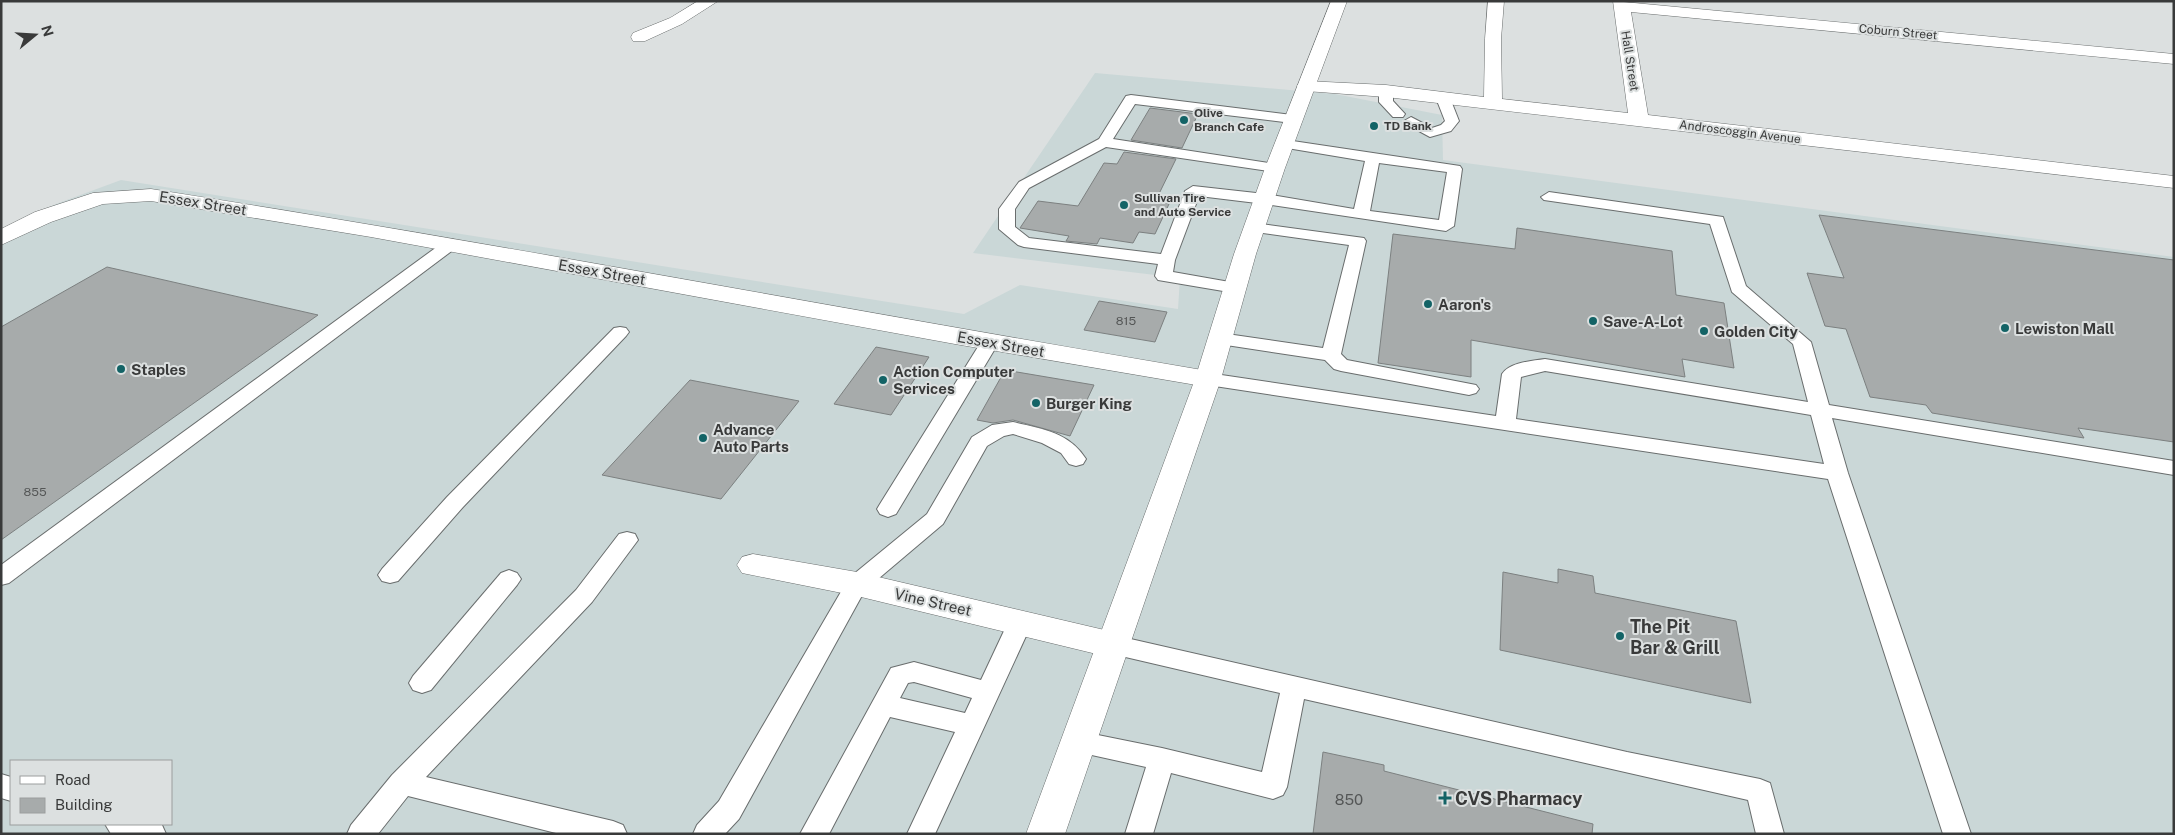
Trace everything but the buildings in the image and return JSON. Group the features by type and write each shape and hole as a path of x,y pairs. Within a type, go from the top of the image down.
{"main road":[{"path":"639,37 676,21 710,1"},
{"path":"1045,834 1208,379 1254,228 1275,168 1286,144 1292,119 1339,1"},
{"path":"1493,104 1493,39 1496,1"},
{"name":"Coburn Street","path":"1622,4 2174,58"},
{"name":"Hall Street","path":"1622,4 1639,120"},
{"name":"Androscoggin Avenue","path":"1306,86 1386,91 2174,182"},
{"name":"Essex Street","path":"1,238 43,217 101,198 151,195 451,244 990,342 1208,379"},
{"name":"Vine Street","path":"753,565 857,584 1113,645"}],"lane":[{"path":"1386,91 1386,102 1398,114"},
{"path":"1167,260 1024,242 1007,229 1007,209 1024,185 1104,142 1131,98 1292,119"},
{"path":"1411,121 1430,133 1446,128 1452,121 1443,98"},
{"path":"1426,165 1430,133"},
{"path":"1104,142 1275,168"},
{"path":"1235,288 1164,276 1167,260 1193,191 1265,199 1361,215 1446,226 1456,169 1286,144"},
{"path":"1361,215 1373,158"},
{"path":"1549,197 1717,220 1738,288 1802,342 1837,473 1956,834"},
{"path":"1324,238 1332,210"},
{"path":"1254,228 1358,242 1331,354"},
{"path":"1,577 451,244"},
{"path":"390,575 454,502 620,332"},
{"path":"1220,338 1331,354 1341,365 1469,389"},
{"path":"888,509 990,342"},
{"path":"1505,423 1512,374 1526,368 1545,365 2174,468"},
{"path":"1208,379 1837,473"},
{"path":"706,834 729,810 857,584 935,519 979,442 999,430 1013,428 1049,438 1068,448 1076,459"},
{"path":"360,834 402,783 584,596 627,540"},
{"path":"422,683 509,579"},
{"path":"921,834 1020,623"},
{"path":"1113,645 1760,791 1770,834"},
{"path":"814,834 900,675 914,672 987,692"},
{"path":"1078,742 1162,759 1273,786 1294,686"},
{"path":"883,705 971,725"},
{"path":"1139,834 1162,759"},
{"path":"402,783 613,834"}],"shaded area":[{"path":"1095,73 1335,94 1442,115 1443,160 2174,257 2174,834 1,834 1,229 56,204 121,180 964,314 1020,285 1178,309 1180,278 973,253"}],"place":[{"name":"Olive Branch Cafe","path":"1184,120"},
{"name":"TD Bank","path":"1374,126"},
{"name":"Sullivan Tire and Auto Service","path":"1124,205"},
{"name":"Aaron's","path":"1428,304"},
{"name":"Save-A-Lot","path":"1593,321"},
{"name":"Lewiston Mall","path":"2005,328"},
{"name":"Golden City","path":"1704,331"},
{"name":"Staples","path":"121,369"},
{"name":"Action Computer Services","path":"883,380"},
{"name":"Burger King","path":"1036,403"},
{"name":"Advance Auto Parts","path":"703,438"},
{"name":"The Pit Bar & Grill","path":"1620,636"},
{"name":"CVS Pharmacy","path":"1445,798"}]}
